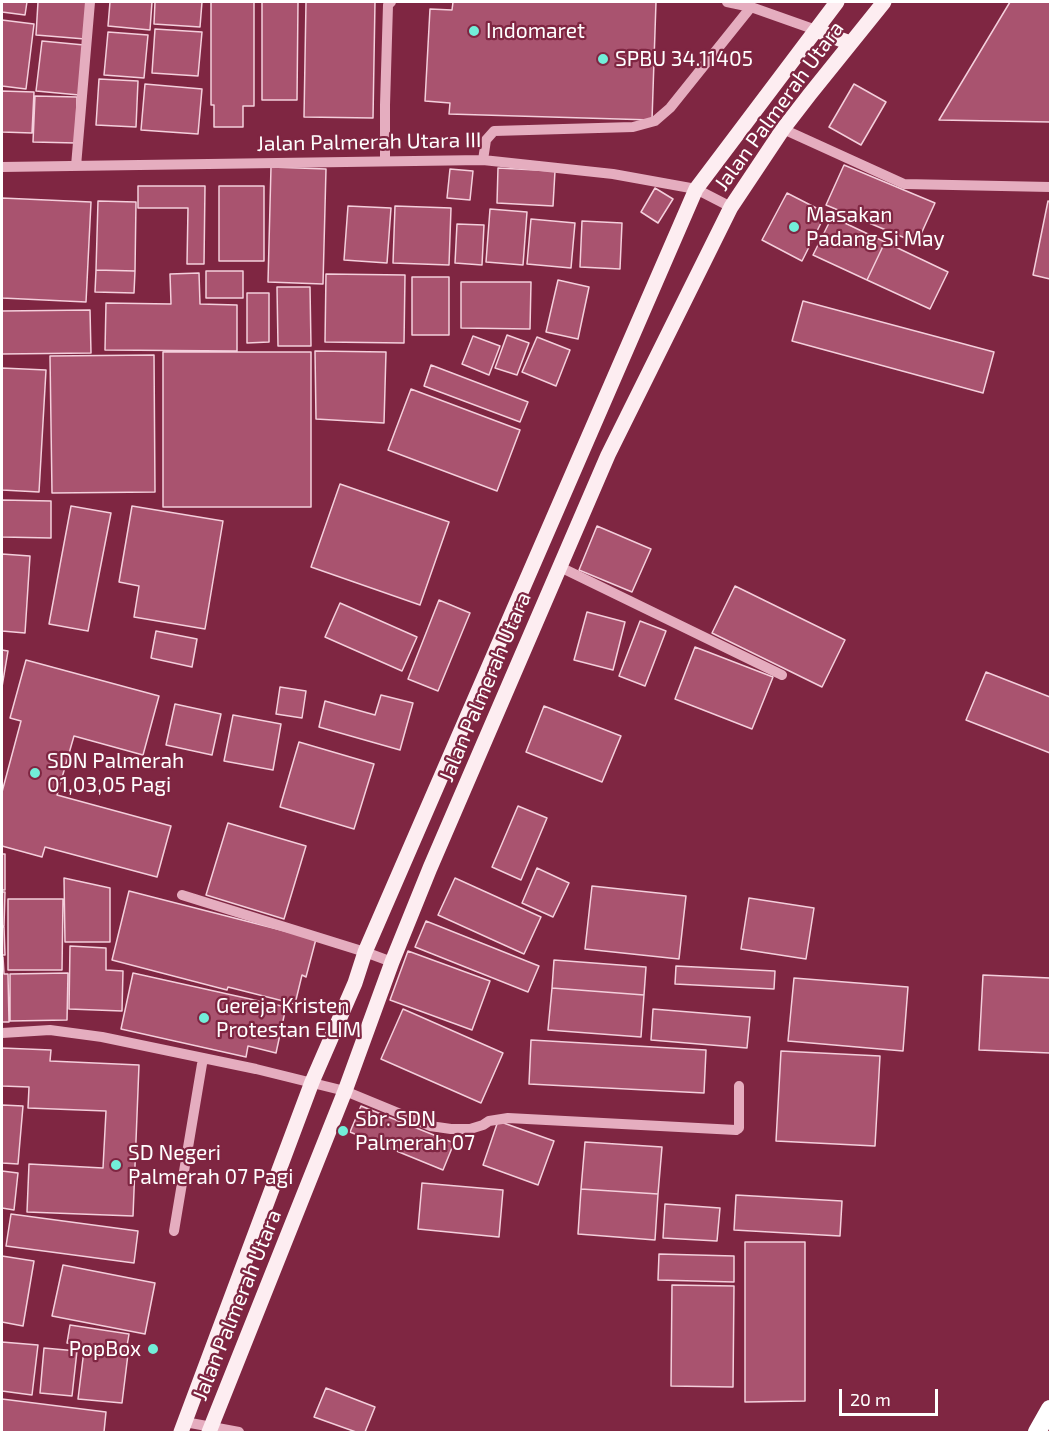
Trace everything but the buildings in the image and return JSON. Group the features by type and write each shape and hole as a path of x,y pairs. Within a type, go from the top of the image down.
{"highway":[{"path":"1037,1432 1050,1409"}],"main road":[{"name":"Jalan Palmerah Utara","path":"183,1427 312,1082 355,983 365,952 696,189 837,2"},
{"name":"Jalan Palmerah Utara","path":"210,1430 345,1091 392,962 430,868 608,455 731,207 783,129 884,2"},
{"path":"816,30 850,43"},
{"path":"544,542 563,560"},
{"path":"406,860 430,868"}],"street":[{"path":"75,166 90,2"},
{"path":"386,161 388,5 391,2"},
{"path":"727,2 752,7 816,30"},
{"path":"483,160 486,140 494,131 633,127 655,121 669,108 752,7"},
{"path":"783,129 904,184 1050,187"},
{"name":"Jalan Palmerah Utara III","path":"2,167 483,160 613,174 696,189 731,207"},
{"path":"563,560 782,675"},
{"path":"182,895 392,962"},
{"path":"2,1033 50,1030 102,1037 203,1058 345,1091 430,1126 451,1129 470,1129 489,1121 508,1118 736,1130 739,1128 739,1086"},
{"path":"174,1230 203,1058"},
{"path":"183,1427 239,1432"}],"place":[{"name":"Indomaret","path":"474,31"},
{"name":"SPBU 34.11405","path":"603,59"},
{"name":"Masakan Padang Si May","path":"794,227"},
{"name":"SDN Palmerah 01,03,05 Pagi","path":"35,773"},
{"name":"Gereja Kristen Protestan ELIM","path":"204,1018"},
{"name":"Sbr. SDN Palmerah 07","path":"343,1131"},
{"name":"SD Negeri Palmerah 07 Pagi","path":"116,1165"},
{"name":"PopBox","path":"153,1349"}]}
